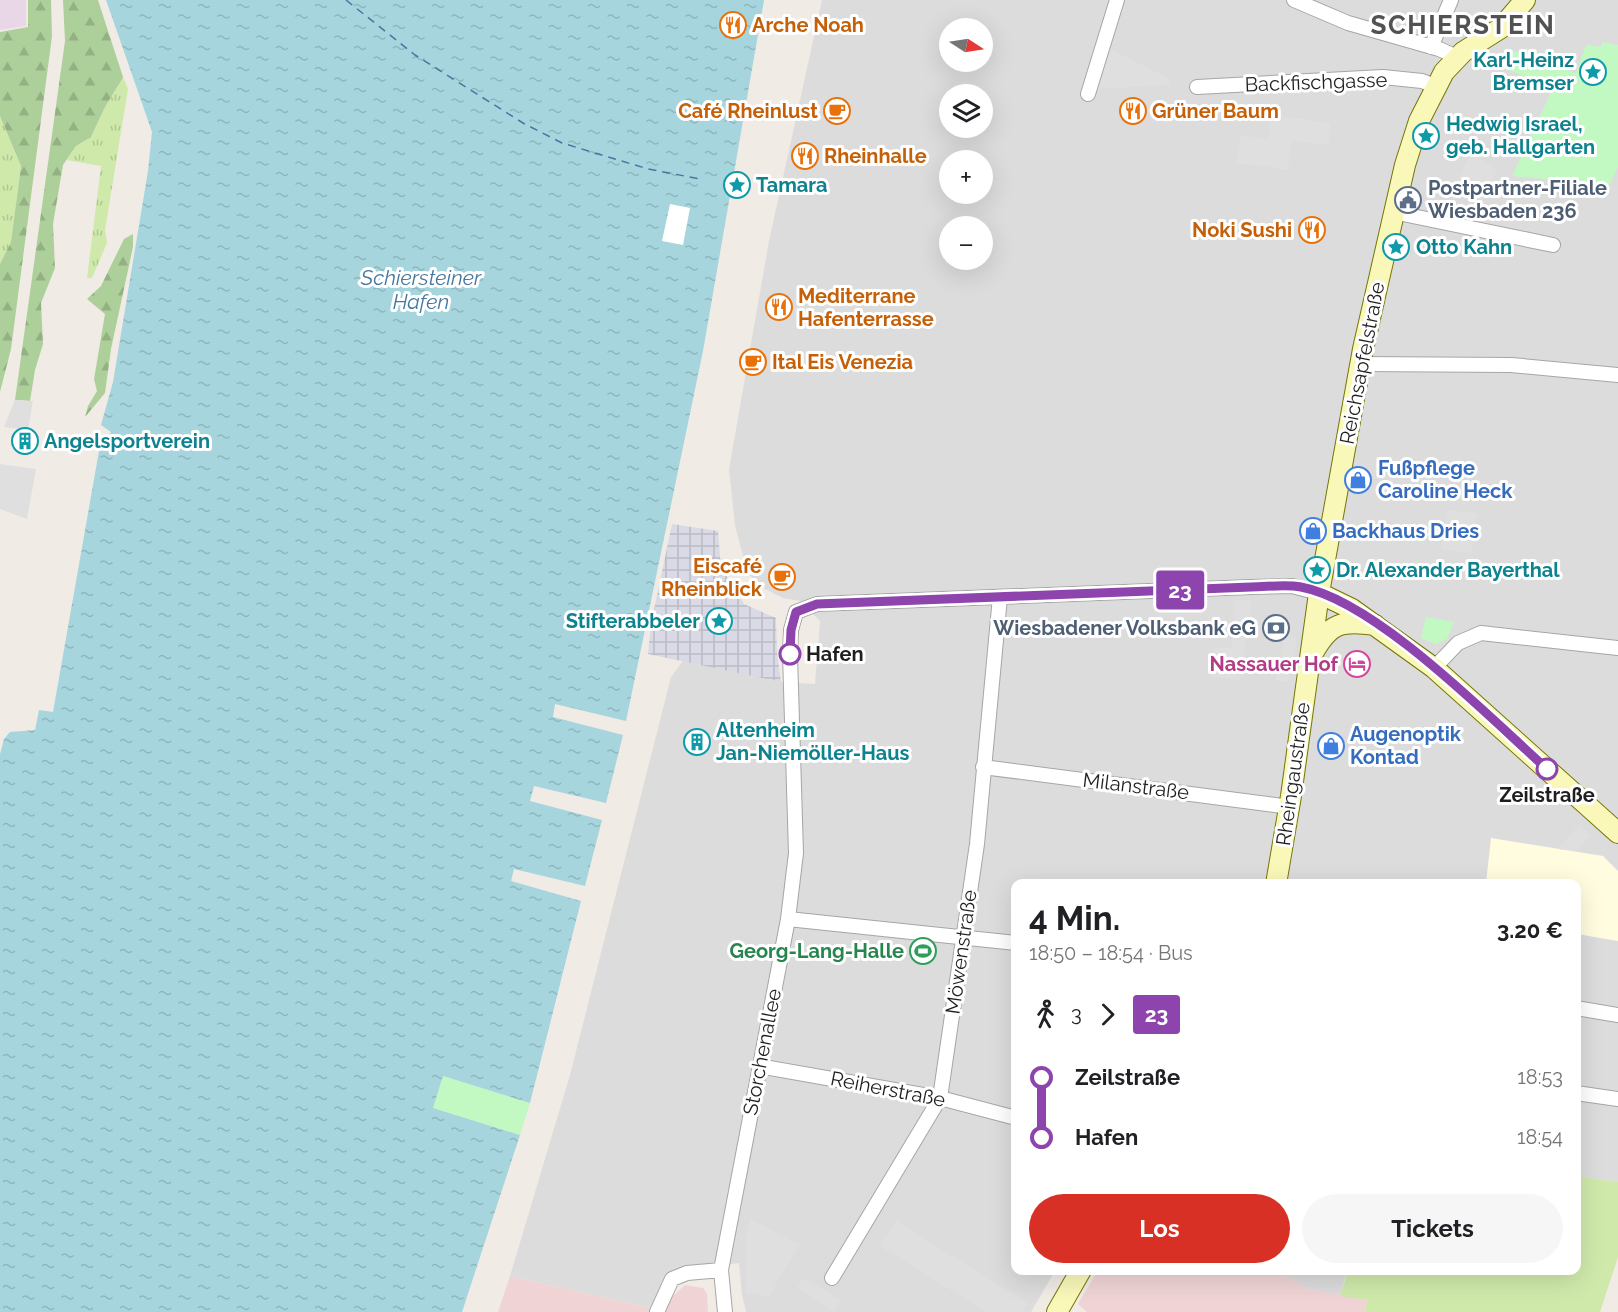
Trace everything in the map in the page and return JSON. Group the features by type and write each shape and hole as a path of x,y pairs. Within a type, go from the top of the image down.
{"main road":[{"name":"Reichsapfelstraße","path":"1319,593 1360,364 1393,212 1412,142 1435,86 1456,57 1501,28 1525,0"},
{"path":"1319,593 1342,602 1434,668 1618,833"},
{"name":"Rheingaustraße","path":"1277,879 1290,807 1319,593"},
{"path":"1311,656 1324,633 1335,627 1353,622 1377,626"},
{"path":"1057,1312 1078,1275"}],"street":[{"path":"1088,94 1117,0"},
{"path":"1294,0 1348,23 1431,47 1456,57"},
{"path":"1431,47 1451,0"},
{"name":"Backfischgasse","path":"1197,87 1383,77 1422,81 1435,86"},
{"path":"1393,212 1553,245"},
{"path":"1360,364 1511,365 1618,375"},
{"path":"1000,597 1292,586 1319,593"},
{"name":"Storchenallee","path":"725,1312 721,1270 788,919 797,825 790,655 791,630 796,612 817,604 1000,597"},
{"name":"Möwenstraße","path":"832,1278 940,1098 977,844 1000,597"},
{"path":"1434,668 1458,643 1481,633 1618,648"},
{"name":"Milanstraße","path":"983,767 1290,807"},
{"path":"788,919 1011,943"},
{"path":"1581,1009 1618,1015"},
{"name":"Reiherstraße","path":"759,1066 940,1098 1011,1117"},
{"path":"1581,1094 1618,1099"},
{"path":"657,1312 672,1279 687,1273 721,1270"}],"shaded area":[{"path":"0,0 26,0 26,26 0,30"},
{"path":"822,0 1618,0 1618,1182 1581,1177 1581,879 1011,879 1011,1275 1053,1275 1031,1312 746,1312 739,1263 685,1270 664,1281 653,1309 510,1276 570,1075 671,677 683,661 781,682 815,684 820,621 800,601 783,598 765,589 748,574 735,526 729,469 769,241"},
{"path":"1107,47 1170,79 1169,85 1095,89"},
{"path":"1271,115 1331,123 1328,145 1291,141 1288,170 1237,163 1240,135 1268,139"},
{"path":"1471,153 1497,171 1480,205 1453,190"},
{"path":"15,400 33,401 28,430 4,427"},
{"path":"0,464 36,469 27,519 0,509"},
{"path":"1448,510 1477,514 1471,553 1441,549"},
{"path":"672,524 718,531 721,567 744,604 776,618 781,682 648,654 651,624"},
{"path":"1233,600 1252,600 1240,681 1211,676 1214,647 1231,648 1234,626"},
{"path":"1285,636 1297,638 1288,682 1276,680"},
{"path":"1579,825 1591,835 1577,851 1558,849"},
{"path":"1491,838 1603,856 1618,871 1618,941 1581,935 1581,879 1486,879"},
{"path":"751,1219 799,1245 769,1296 746,1293 746,1236"},
{"path":"896,1221 1028,1303 1022,1312 986,1312 880,1246"},
{"path":"1095,1275 1283,1275 1308,1289 1367,1300 1365,1312 1087,1312 1078,1304"},
{"path":"1283,1275 1346,1275 1340,1296 1308,1289"},
{"path":"510,1276 653,1309 660,1312 498,1312"},
{"path":"804,1278 841,1300 834,1311 797,1288"},
{"path":"685,1285 703,1288 707,1294 708,1312 665,1312 672,1297"}],"green space":[{"path":"28,0 51,0 52,36 11,349 0,392 0,264 11,242 21,166 0,116 0,32 28,27"},
{"path":"63,0 98,0 123,77 91,137 76,146 63,165 53,224 55,268 41,303 43,344 35,370 30,401 15,400 65,41"},
{"path":"1602,42 1618,45 1618,167 1609,185 1512,176 1553,88 1501,67 1510,50 1576,73 1586,45 1601,47"},
{"path":"123,77 128,89 105,230 107,243 92,278 87,278 101,166 67,160 76,146 91,137"},
{"path":"0,116 21,166 11,242 0,264"},
{"path":"133,234 133,247 111,349 105,393 85,417 88,406 97,391 94,379 105,314 87,299 101,286 124,239"},
{"path":"1426,617 1454,622 1447,639 1436,644 1421,638"},
{"path":"443,1076 530,1103 520,1135 433,1108"},
{"path":"1581,1177 1618,1182 1618,1257 1600,1312 1365,1312 1367,1300 1340,1296 1347,1275 1581,1275"}],"water":[{"name":"Schiersteiner Hafen","path":"106,0 764,0 703,351 626,721 555,704 553,717 623,735 606,803 534,786 530,801 602,820 585,886 514,869 511,881 581,901 530,1103 443,1076 433,1108 520,1135 462,1312 0,1312 0,754 4,739 10,732 35,730 39,710 53,712 99,451 111,432 101,425 113,382 148,171 152,132"}],"pier":[{"path":"670,204 690,208 683,245 662,241"}],"ferry route":[{"path":"346,0 415,55 523,123 562,143 648,169 700,179"}],"bus line":[{"name":"23","path":"790,654 791,630 796,612 804,607 817,604 1292,586 1334,598 1391,635 1434,668 1547,769"}],"place":[{"name":"Arche Noah","path":"733,25"},
{"name":"Karl-Heinz Bremser","path":"1593,72"},
{"name":"Café Rheinlust","path":"837,111"},
{"name":"Grüner Baum","path":"1133,111"},
{"name":"Hedwig Israel, geb. Hallgarten","path":"1426,136"},
{"name":"Rheinhalle","path":"805,156"},
{"name":"Tamara","path":"737,185"},
{"name":"Postpartner-Filiale Wiesbaden 236","path":"1408,200"},
{"name":"Noki Sushi","path":"1312,230"},
{"name":"Otto Kahn","path":"1396,247"},
{"name":"Mediterrane Hafenterrasse","path":"779,307"},
{"name":"Ital Eis Venezia","path":"753,362"},
{"name":"Angelsportverein","path":"25,441"},
{"name":"Fußpflege Caroline Heck","path":"1358,480"},
{"name":"Backhaus Dries","path":"1313,531"},
{"name":"Dr. Alexander Bayerthal","path":"1317,570"},
{"name":"Eiscafé Rheinblick","path":"782,577"},
{"name":"Stifterabbeler","path":"719,621"},
{"name":"Wiesbadener Volksbank eG","path":"1276,628"},
{"name":"Hafen","path":"790,654"},
{"name":"Nassauer Hof","path":"1357,664"},
{"name":"Altenheim Jan-Niemöller-Haus","path":"697,742"},
{"name":"Augenoptik Kontad","path":"1331,746"},
{"name":"Zeilstraße","path":"1547,769"},
{"name":"Georg-Lang-Halle","path":"923,951"}],"district":[{"name":"SCHIERSTEIN","path":"1463,25"}]}
